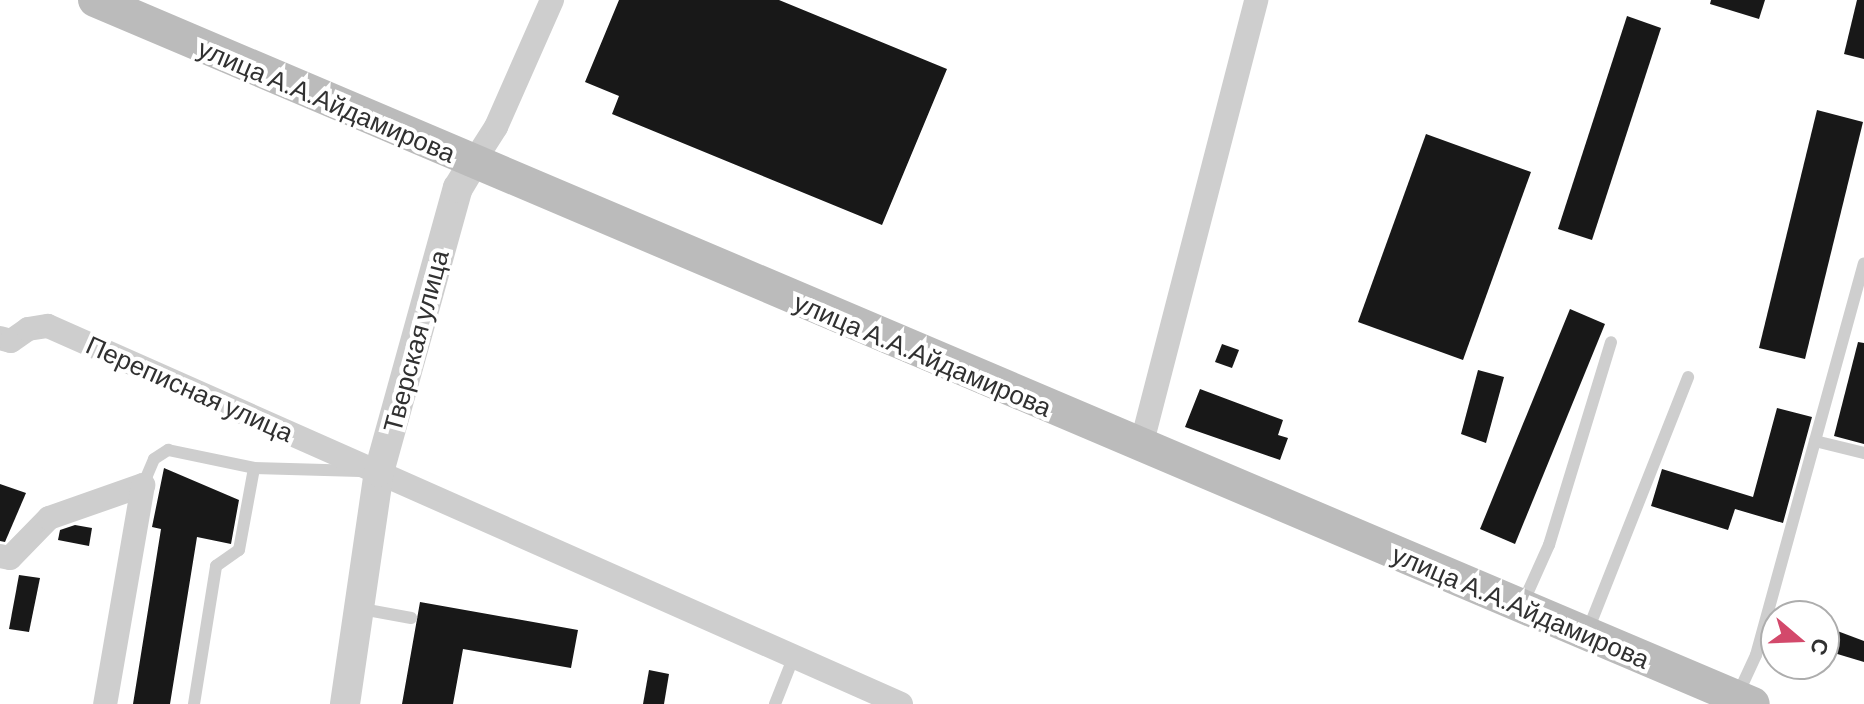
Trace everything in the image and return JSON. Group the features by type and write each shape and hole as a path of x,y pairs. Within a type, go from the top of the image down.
{"main road":[{"name":"улица А.А.Айдамирова","path":"95,0 1742,701"}],"street":[{"name":"Тверская улица","path":"345,704 362,609 379,472 458,188 496,127 552,0"},
{"path":"1141,446 1256,0"},
{"name":"Переписная улица","path":"0,338 11,341 28,329 48,326 901,704"},
{"path":"0,556 10,558 49,518 143,485 105,704"}],"lane":[{"path":"1742,701 1864,264"},
{"path":"1522,606 1549,545 1611,342"},
{"path":"1587,633 1688,377"},
{"path":"1815,441 1864,453"},
{"path":"143,485 154,459 168,450 254,468 379,472"},
{"path":"194,704 216,566 239,550 254,468"},
{"path":"362,609 411,618"},
{"path":"775,704 794,656"}],"building":[{"path":"619,0 779,0 947,69 882,225 612,114 619,96 585,82"},
{"path":"1711,0 1765,0 1759,19 1710,4"},
{"path":"1857,0 1864,0 1864,59 1844,54"},
{"path":"1627,16 1661,28 1592,240 1558,229"},
{"path":"1817,110 1863,122 1805,359 1759,348"},
{"path":"1426,134 1531,172 1463,360 1358,322"},
{"path":"1570,309 1605,324 1515,544 1480,529"},
{"path":"1858,342 1864,343 1864,444 1834,436"},
{"path":"1222,344 1239,350 1232,368 1215,362"},
{"path":"1478,370 1504,377 1486,443 1461,434"},
{"path":"1200,389 1283,420 1278,435 1288,438 1280,460 1185,427"},
{"path":"1777,408 1812,417 1783,523 1735,509 1728,530 1651,506 1662,469 1753,497"},
{"path":"164,468 239,500 231,544 197,537 170,704 133,704 161,529 152,527"},
{"path":"0,484 26,493 5,542 0,541"},
{"path":"75,525 92,528 89,546 58,540 60,530"},
{"path":"19,575 40,578 29,632 9,629"},
{"path":"420,602 578,630 571,668 463,649 453,704 402,704"},
{"path":"1840,632 1864,641 1864,662 1840,655"},
{"path":"649,670 669,674 664,704 643,704"}]}
